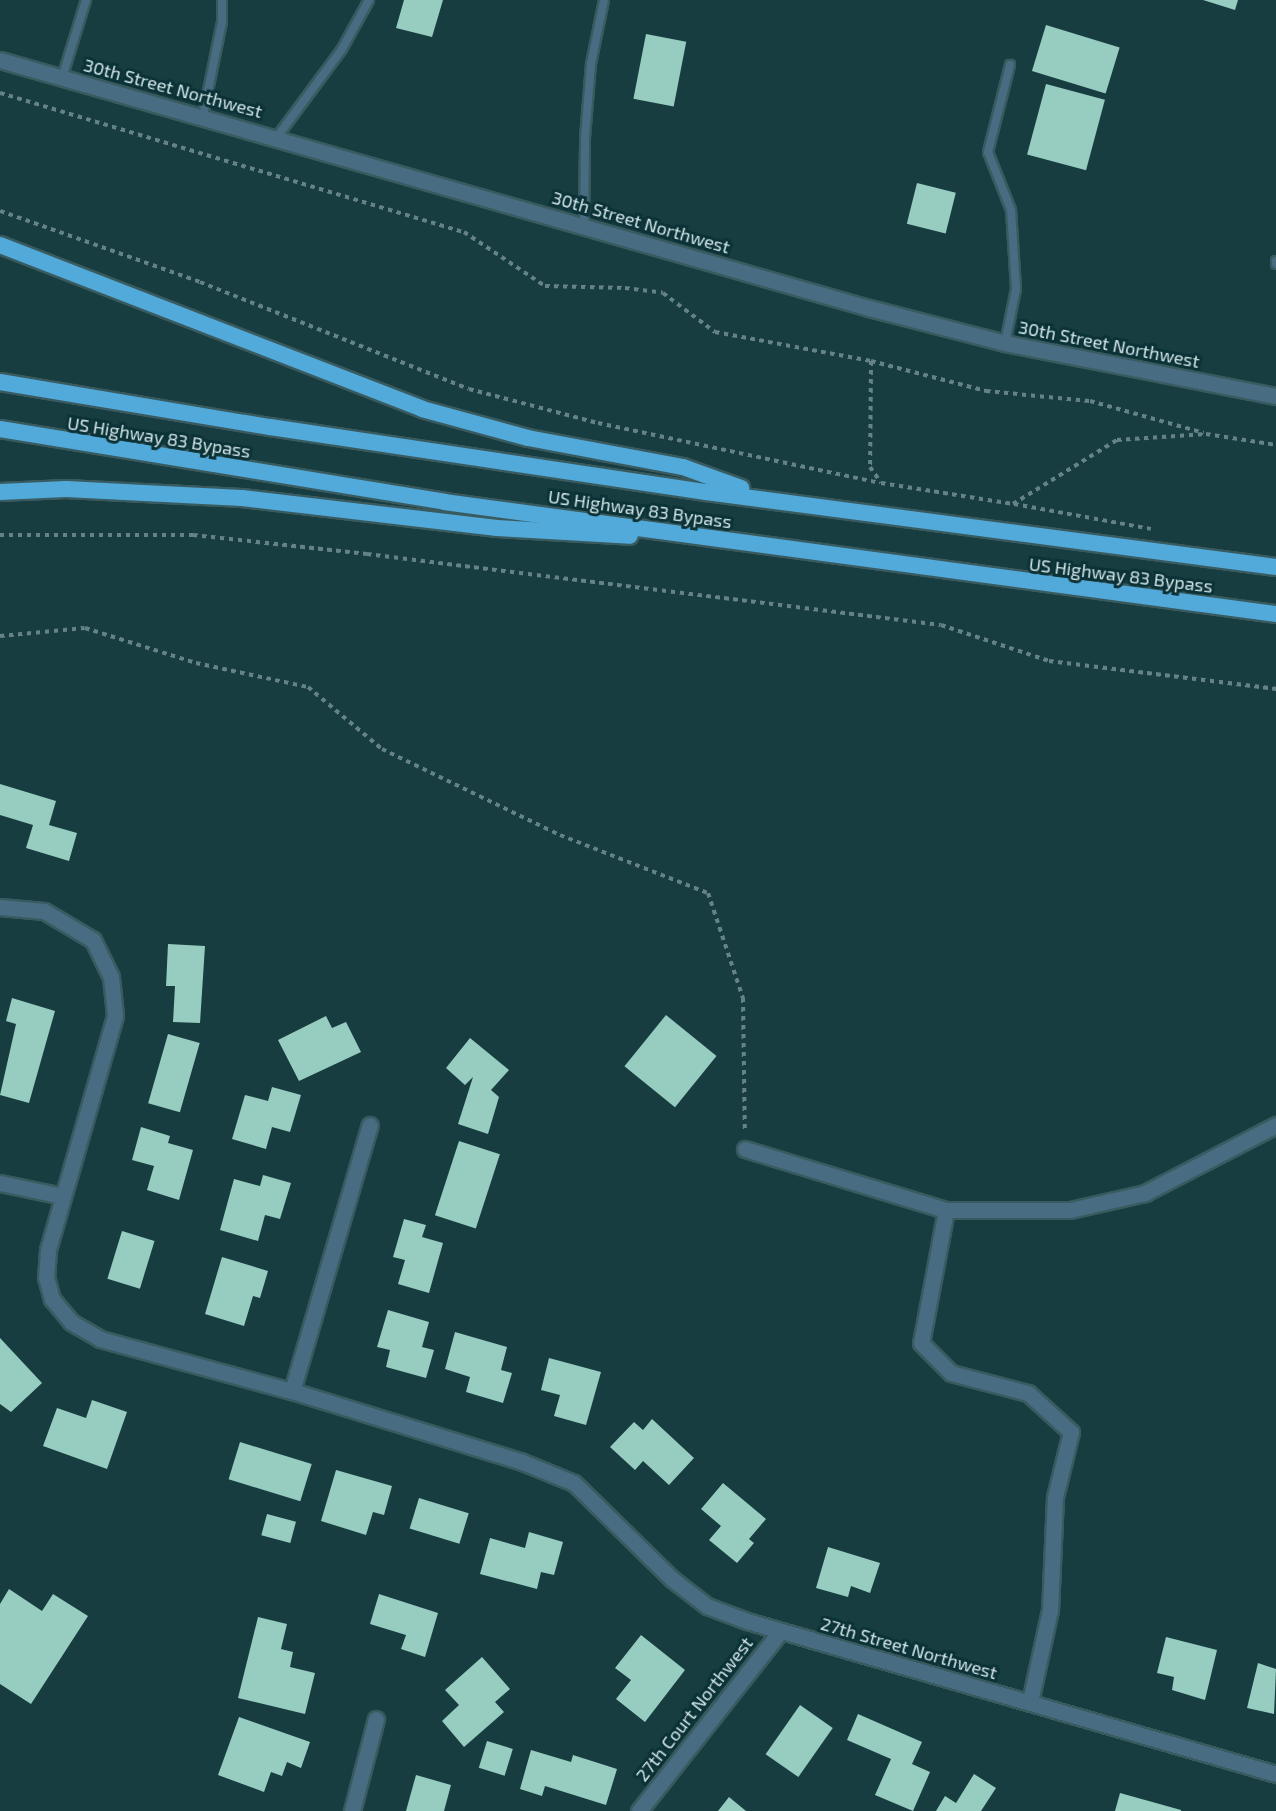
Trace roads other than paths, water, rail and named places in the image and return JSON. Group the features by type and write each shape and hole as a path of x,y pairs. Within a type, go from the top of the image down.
{"highway":[{"path":"0,245 422,409 528,438 683,467 764,496"},
{"name":"US Highway 83 Bypass","path":"0,382 270,428 706,492 764,496 1276,567"},
{"name":"US Highway 83 Bypass","path":"0,429 287,478 687,535 1276,614"},
{"path":"0,492 66,489 242,498 585,536 687,535"}],"street":[{"name":"30th Street Northwest","path":"0,60 584,225 868,309 1005,343 1276,396"},
{"path":"5,907 44,911 93,940 111,977 115,1016 48,1251 46,1277 52,1299 70,1322 100,1339 292,1391 370,1125"},
{"path":"745,1149 946,1210 1070,1210 1145,1193 1276,1125"},
{"path":"0,1183 62,1196"},
{"path":"946,1210 921,1343 951,1373 1028,1393 1071,1432 1055,1497 1050,1610 1030,1702"},
{"name":"27th Street Northwest","path":"292,1391 520,1461 574,1483 672,1579 707,1606 780,1632 1276,1774"},
{"name":"27th Court Northwest","path":"639,1811 780,1632"},
{"path":"352,1811 376,1719"}],"lane":[{"path":"62,78 86,0"},
{"path":"203,116 222,22 222,0"},
{"path":"277,137 342,49 369,0"},
{"path":"584,225 587,117 604,0"},
{"path":"1005,343 1016,290 1011,210 988,152 1010,64"}]}
